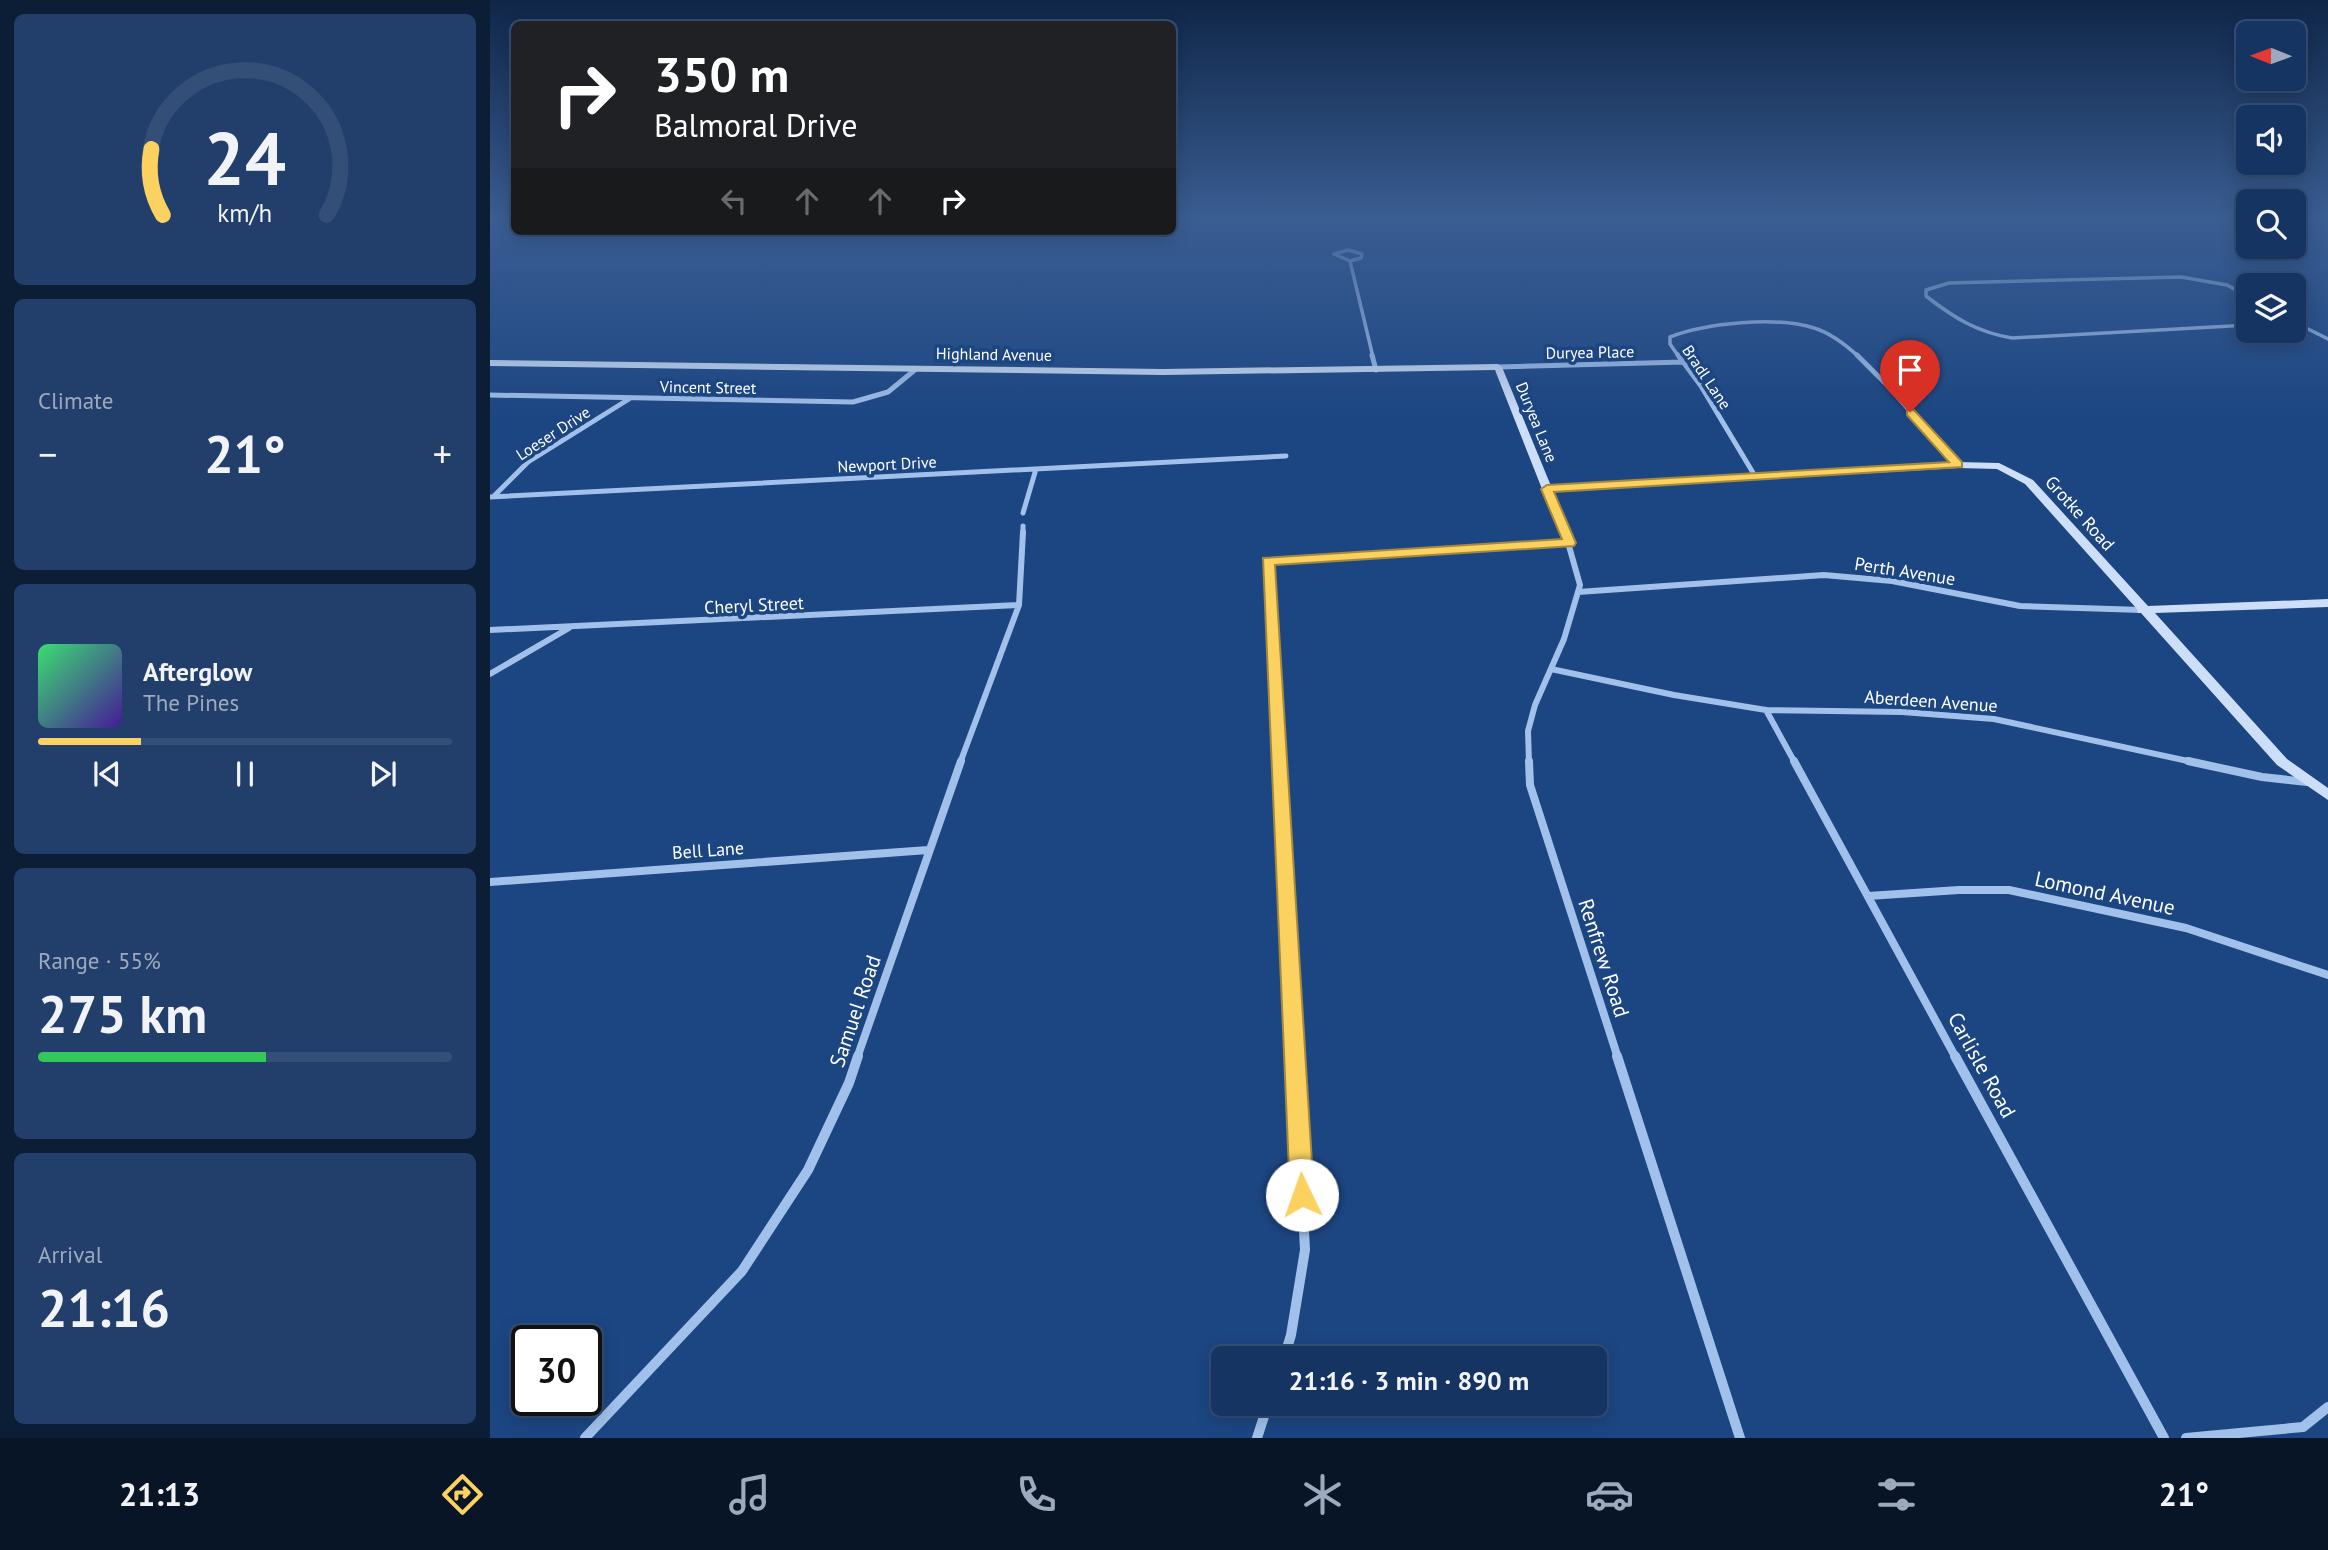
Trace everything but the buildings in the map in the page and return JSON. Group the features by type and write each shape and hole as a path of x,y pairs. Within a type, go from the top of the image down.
{"street":[{"path":"1356,286 1376,370"},
{"path":"1932,286 1926,290 1926,296 1966,327 1984,334 2012,338 2236,326"},
{"name":"Bradl Lane","path":"1755,476 1701,386 1670,344 1670,337 1691,329 1788,324 1823,331 1839,339 1879,377 1958,465"},
{"path":"2306,328 2328,339"},
{"name":"Duryea Place","path":"1498,367 1683,362"},
{"name":"Highland Avenue","path":"490,363 1163,372 1498,367"},
{"name":"Duryea Lane","path":"1498,367 1547,489"},
{"name":"Vincent Street","path":"490,395 853,402 875,399 892,392 916,369"},
{"name":"Loeser Drive","path":"492,497 528,462 631,398"},
{"name":"Newport Drive","path":"492,497 1286,456"},
{"name":"Grotke Road","path":"1547,489 1958,465 1998,466 2029,482 2282,762 2328,795"},
{"path":"1023,513 1036,469"},
{"name":"Renfrew Road","path":"1547,489 1570,543 1580,585 1564,639 1535,705 1528,731 1530,785 1740,1438"},
{"name":"Samuel Road","path":"584,1438 741,1271 808,1170 849,1083 928,850 1019,605 1023,526"},
{"path":"1288,1346 1305,1250 1268,561 1570,543"},
{"name":"Perth Avenue","path":"1578,592 1824,575 1860,576 2005,604 2142,610"},
{"path":"2142,610 2328,603"},
{"name":"Cheryl Street","path":"490,630 1019,605"},
{"path":"490,674 569,628"},
{"name":"Aberdeen Avenue","path":"1550,669 1685,697 1766,710 1902,712 1994,719 2262,777 2307,782"},
{"name":"Carlisle Road","path":"1766,710 2164,1438"},
{"name":"Bell Lane","path":"490,882 928,850"},
{"name":"Lomond Avenue","path":"1868,896 1936,891 2010,890 2186,928 2328,975"},
{"path":"2186,1438 2303,1427 2328,1407"},
{"path":"1257,1438 1264,1416"}],"route":[{"path":"1302,1195 1268,561 1570,543 1547,489 1958,465 1910,412"}]}
